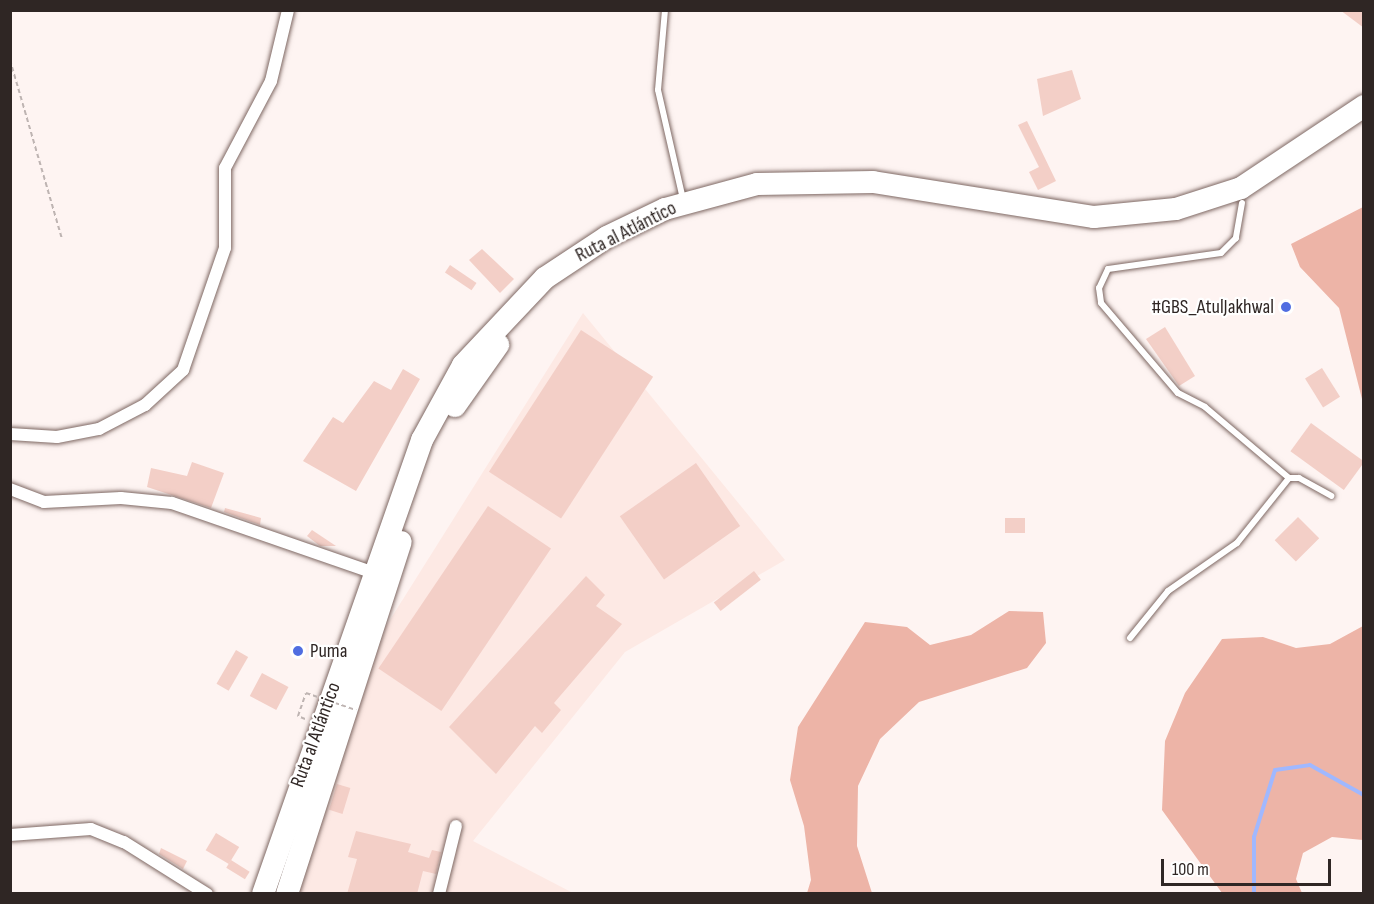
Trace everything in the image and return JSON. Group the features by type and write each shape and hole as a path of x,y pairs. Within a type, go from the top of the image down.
{"highway":[{"name":"Ruta al Atlántico","path":"263,894 320,724 427,430 463,365 492,329 571,260 684,202 757,184 819,179 873,182 1065,214 1155,213 1241,188 1364,106"},
{"name":"Ruta al Atlántico","path":"287,894 435,445 503,339 580,271 696,214 792,195 872,197 1088,231 1157,227 1242,203 1281,183 1364,123"},
{"path":"307,829 310,799 335,726 328,718 320,724"}],"street":[{"path":"10,434 57,437 99,429 146,405 183,370 225,248 225,168 271,81 288,10"},
{"path":"10,489 44,501 172,503 374,573"},
{"path":"440,894 456,826"},
{"path":"10,835 91,829 124,842 207,894"}],"lane":[{"path":"665,10 659,101 684,202"},
{"path":"1242,203 1236,238 1221,253 1108,269 1099,288 1101,303 1178,393 1205,407 1289,478 1299,478 1331,496"},
{"path":"1130,638 1168,591 1237,543 1289,478"}],"path":[{"path":"10,60 62,239"},
{"path":"298,716 306,693 356,710"}],"shaded area":[{"path":"1363,207 1363,403 1339,308 1300,267 1291,244"},
{"path":"583,313 785,560 625,652 473,841 573,893 293,894 371,650"},
{"path":"1009,611 1043,612 1046,643 1027,668 919,702 880,739 858,786 857,846 872,893 807,893 811,880 804,826 790,780 798,727 865,622 907,627 930,645 971,635"},
{"path":"1363,626 1363,840 1332,837 1303,853 1296,879 1302,893 1222,893 1162,810 1165,741 1185,693 1222,639 1263,637 1296,648 1330,644"}],"building":[{"path":"1340,10 1364,10 1364,28"},
{"path":"1072,70 1081,99 1043,116 1037,79"},
{"path":"1027,121 1056,181 1038,190 1029,172 1039,167 1018,125"},
{"path":"482,249 514,279 500,293 469,260"},
{"path":"450,265 477,283 471,290 445,272"},
{"path":"1165,327 1195,376 1179,386 1146,339"},
{"path":"581,330 653,377 561,519 489,472"},
{"path":"1322,368 1340,397 1323,407 1305,379"},
{"path":"403,369 420,379 356,491 303,461 333,417 343,423 374,381 391,390"},
{"path":"1311,423 1364,462 1344,490 1290,451"},
{"path":"192,462 224,473 211,508 147,487 151,468 187,476"},
{"path":"696,463 740,526 664,579 620,516"},
{"path":"488,506 551,548 441,711 378,668"},
{"path":"225,508 261,518 260,525 224,512"},
{"path":"1298,517 1319,538 1296,562 1275,540"},
{"path":"1005,518 1025,518 1025,533 1005,533"},
{"path":"312,530 336,546 320,546 307,536"},
{"path":"754,571 761,580 721,611 714,602"},
{"path":"586,576 605,595 596,606 622,624 554,703 561,710 542,733 535,726 496,774 449,727"},
{"path":"236,650 248,657 229,691 216,684"},
{"path":"262,673 288,687 276,710 250,696"},
{"path":"337,784 350,788 342,814 329,810"},
{"path":"356,831 411,844 408,852 429,858 432,850 441,852 436,874 423,871 417,894 347,894 357,859 348,857"},
{"path":"216,833 239,847 229,864 206,850"},
{"path":"161,848 187,861 183,869 159,854"},
{"path":"231,860 250,872 245,879 226,868"}],"waterway":[{"path":"1254,894 1254,837 1275,770 1310,765 1364,795"}],"place":[{"name":"#GBS_AtulJakhwal","path":"1286,307"},
{"name":"Puma","path":"298,651"}]}
